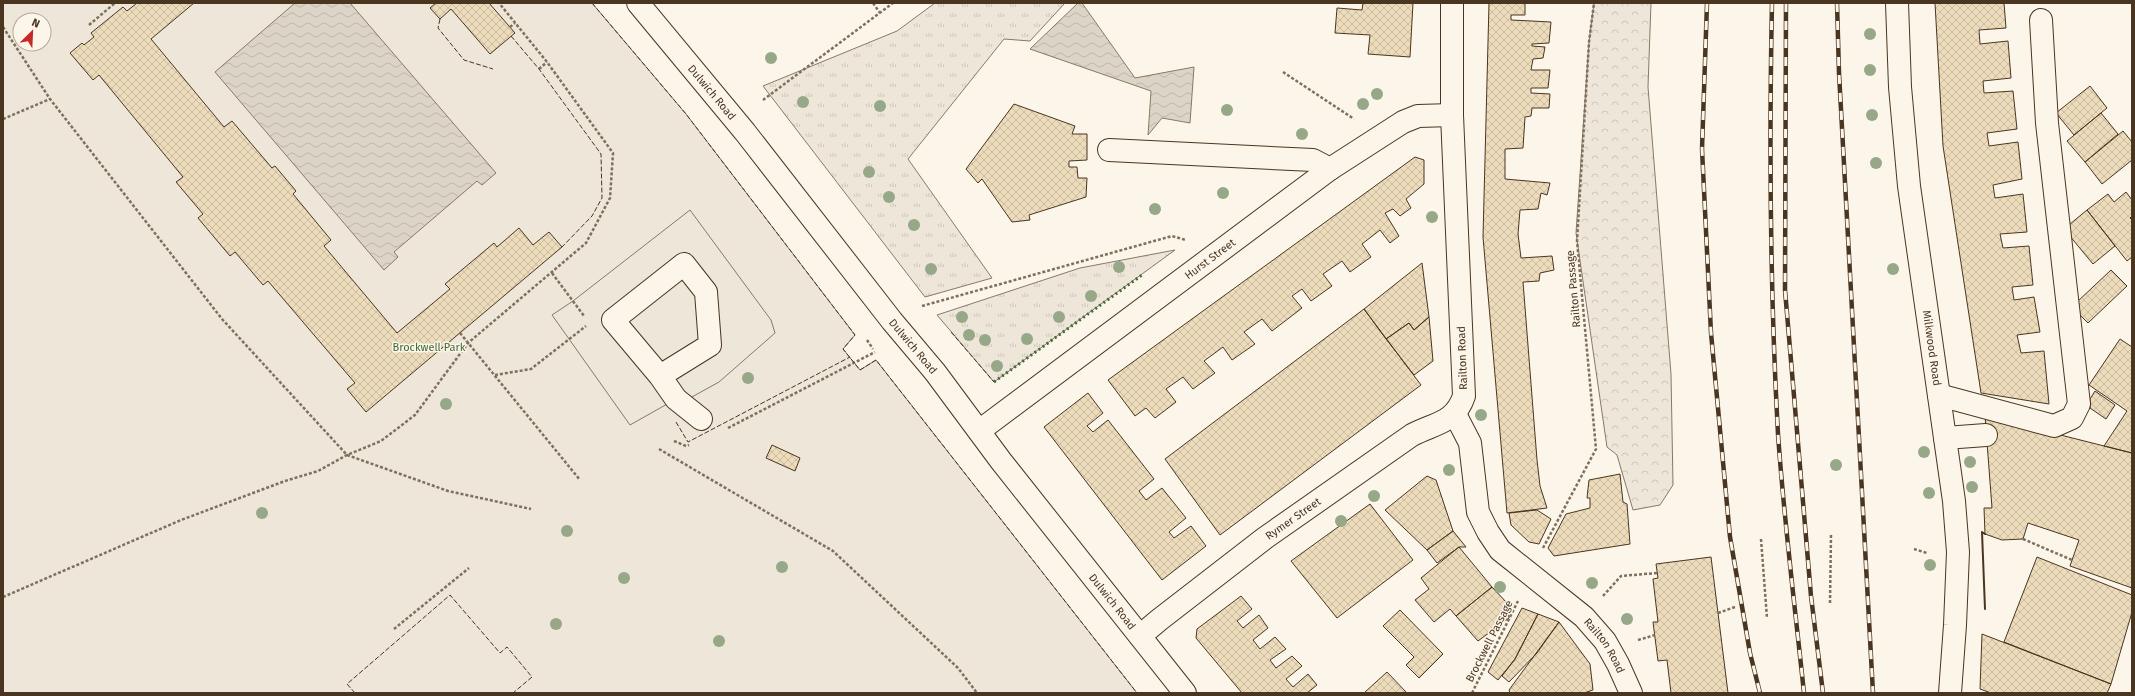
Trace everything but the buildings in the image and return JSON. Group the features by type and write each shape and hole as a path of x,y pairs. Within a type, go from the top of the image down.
{"street":[{"name":"Dulwich Road","path":"638,3 745,132 892,321 935,372 979,431 1185,693"},
{"name":"Railton Road","path":"1452,3 1452,115 1464,396 1455,414 1470,443 1478,512 1500,550 1584,617 1605,641 1618,664 1631,693"},
{"name":"Milkwood Road","path":"1897,3 1900,87 1909,186 1952,482 1958,552 1950,693"},
{"path":"1939,395 2054,426 2072,418 2079,404 2047,123 2041,20"},
{"name":"Hurst Street","path":"979,431 1330,169 1403,122 1418,116 1452,115"},
{"path":"1109,150 1313,160 1330,169"},
{"path":"660,376 710,345 706,292 684,264 613,320 660,376 676,399 702,419"},
{"name":"Rymer Street","path":"1140,636 1265,538 1412,435 1428,426 1446,420 1455,414"},
{"path":"1945,438 1986,435"}],"path":[{"path":"89,25 115,3"},
{"path":"3,597 181,520 285,481 318,471 347,455 381,441 415,415 468,343 586,243 610,198 613,153 547,62 499,3"},
{"path":"873,3 880,13"},
{"path":"763,100 893,3"},
{"name":"Railton Passage","path":"1540,554 1596,449 1577,241 1589,42 1594,3"},
{"path":"510,27 514,23"},
{"path":"3,26 50,99 222,319 347,455 448,491 531,509"},
{"path":"539,69 547,62"},
{"path":"1283,72 1361,124"},
{"path":"3,119 50,99"},
{"path":"922,306 1172,236 1193,242"},
{"path":"552,273 589,323"},
{"path":"494,375 531,369 594,320 613,320"},
{"path":"460,333 580,480"},
{"path":"867,340 874,349"},
{"path":"726,429 875,352"},
{"path":"659,449 833,551 958,668 977,693"},
{"path":"1830,604 1831,535"},
{"path":"2023,538 2072,560"},
{"path":"1761,539 1766,618"},
{"path":"1914,549 1927,553"},
{"path":"394,630 468,568"},
{"path":"1584,617 1621,576 1657,573"},
{"name":"Brockwell Passage","path":"1472,693 1521,595"},
{"path":"1718,613 1735,607"},
{"path":"1634,641 1655,635"}],"green space":[{"name":"Brockwell Park","path":"3,3 592,3 686,114 855,335 843,349 860,370 876,360 1137,693 3,693"},
{"path":"935,3 1065,3 1030,41 1004,39 908,159 992,278 925,297 763,86 897,31"},
{"path":"1594,3 1651,3 1648,87 1671,374 1673,485 1660,505 1633,510 1617,455 1607,447 1576,233 1589,42"},
{"path":"1175,250 994,382 937,315 1080,268"}],"shaded area":[{"path":"690,210 771,320 775,333 719,382 690,398 676,399 630,425 552,315 573,301"}],"water":[{"path":"295,3 350,3 496,173 482,185 477,181 394,252 398,257 384,270 215,72"},
{"path":"1078,3 1082,3 1135,78 1194,67 1190,123 1162,118 1148,135 1151,91 1030,49"}],"railway":[{"path":"1707,3 1702,149 1711,333 1730,537 1750,653 1760,693"},
{"path":"1772,3 1771,218 1775,380 1783,499 1804,693"},
{"path":"1786,3 1785,290 1811,596 1823,693"},
{"path":"1837,3 1839,73 1873,693"}],"hedge":[{"path":"994,382 1142,275"}],"fence":[{"path":"592,3 686,114 855,335 843,349 860,370 876,360 1137,693"},
{"path":"440,19 438,28 464,60 493,69"},
{"path":"511,36 539,69 601,154 602,198 592,216 562,247"},
{"path":"951,332 994,382"},
{"path":"676,422 688,442 850,357"},
{"path":"355,693 347,684 450,595 500,653 507,647 532,677 513,693"}],"wall":[{"path":"1985,534 1982,532 1985,609"}]}
